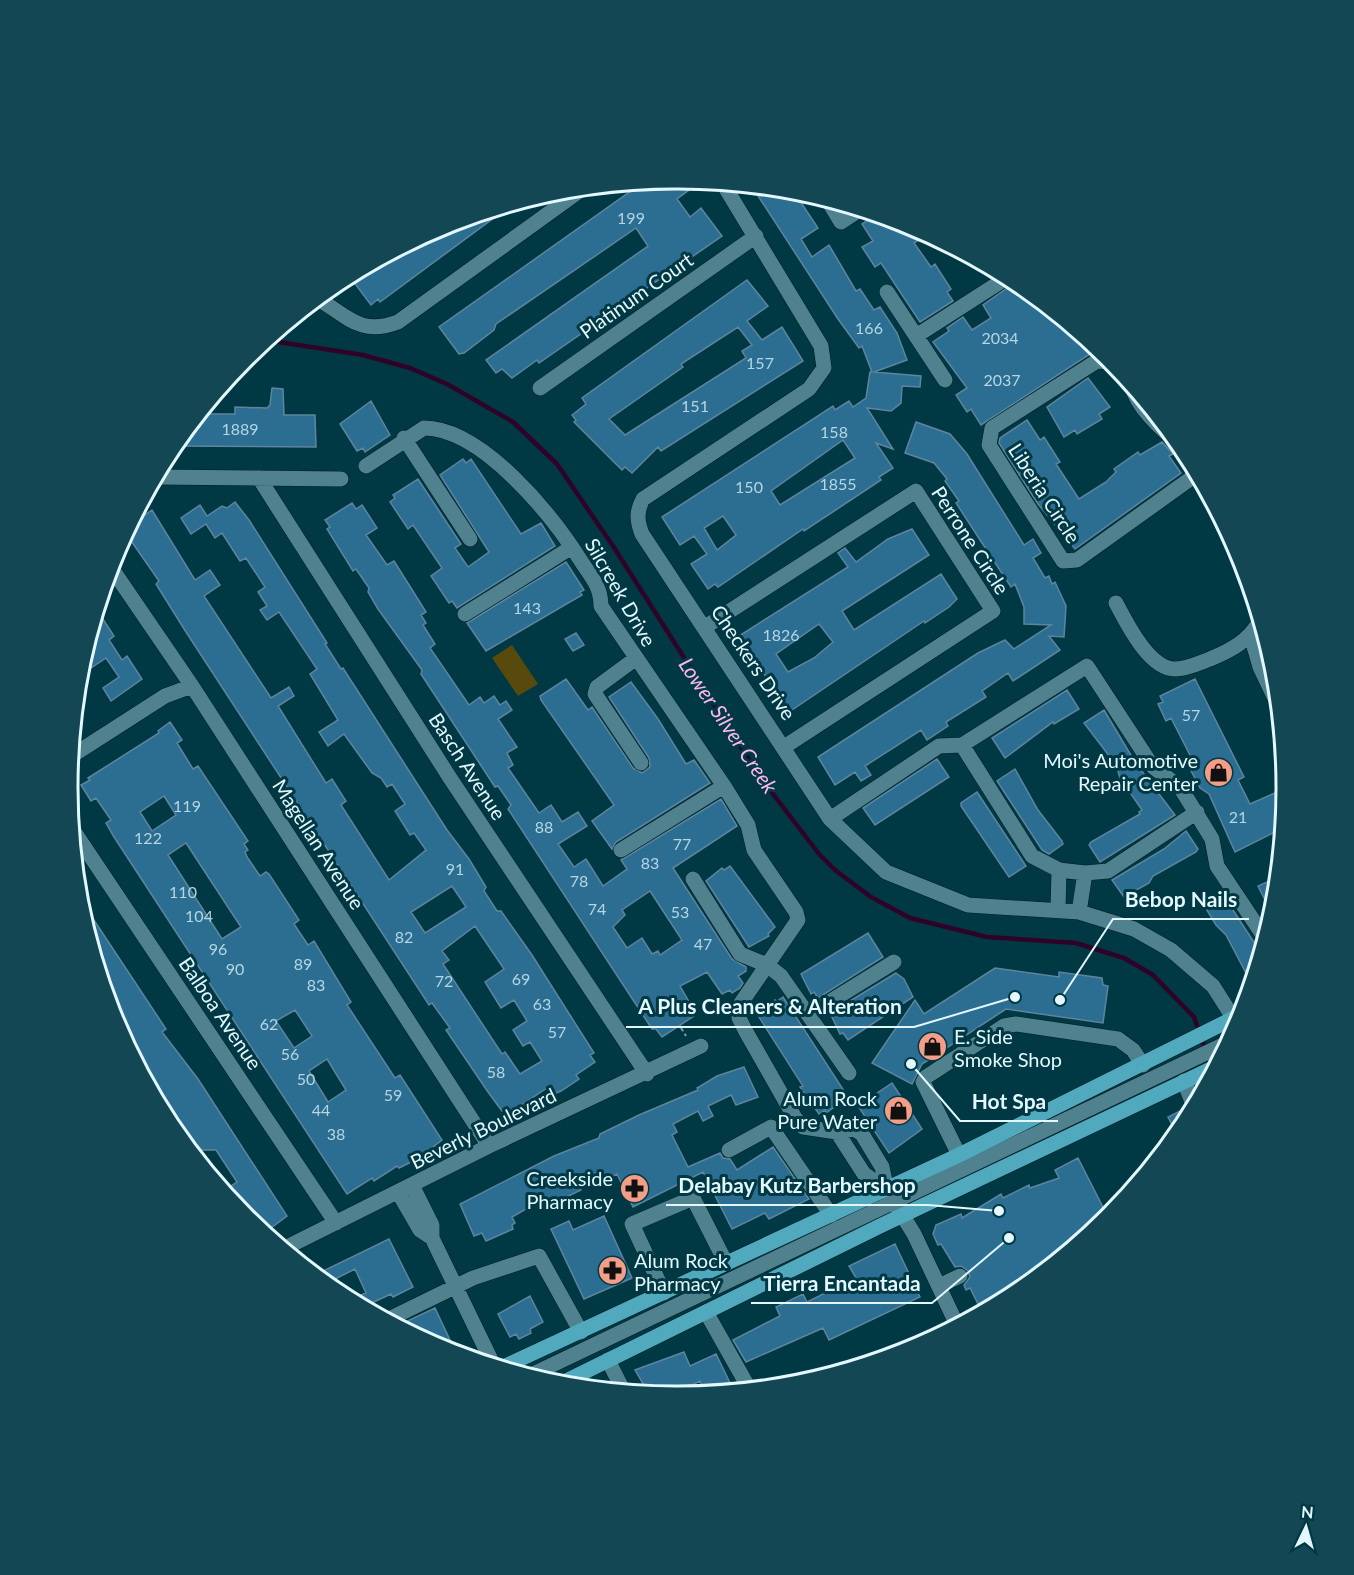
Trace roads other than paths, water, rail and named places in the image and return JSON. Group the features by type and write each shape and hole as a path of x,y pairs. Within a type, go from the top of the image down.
{"main road":[{"path":"574,1377 706,1312 895,1203 959,1155 1227,1023"},
{"path":"512,1363 831,1215 895,1203 1204,1072"}],"street":[{"name":"Checkers Drive","path":"728,191 821,346 824,368 808,389 654,489 643,499 638,509 638,521 642,534 830,819 886,872 968,905 1079,912 1134,929 1171,950 1213,987 1232,1010"},
{"path":"325,303 365,327 380,328 398,322 569,199"},
{"path":"833,209 841,222 852,215"},
{"name":"Platinum Court","path":"540,388 756,236"},
{"path":"916,336 999,283"},
{"path":"887,292 945,380"},
{"name":"Liberia Circle","path":"1099,362 992,428 989,445 1063,561 1077,560 1190,479"},
{"name":"Silcreek Drive","path":"366,466 404,438 424,428 435,428 449,433 483,453 513,476 572,547 601,592 601,606 635,660 724,786 748,825 754,850 796,912 798,920 741,1003 739,1018 795,1118 803,1127 837,1132 854,1129 862,1134 882,1167 895,1203"},
{"path":"404,438 470,538"},
{"path":"165,477 341,478"},
{"name":"Basch Avenue","path":"258,478 450,778 647,1074"},
{"name":"Perrone Circle","path":"705,627 916,491 993,611 784,747"},
{"path":"465,614 572,547"},
{"name":"Magellan Avenue","path":"117,576 192,686 489,1146"},
{"path":"1116,603 1134,638 1163,666 1173,669 1186,668 1228,652 1251,636 1255,629"},
{"path":"1251,636 1265,678"},
{"path":"635,660 597,687 595,694 640,763"},
{"path":"830,819 939,746 962,746 1087,666 1153,767 1180,787 1197,812 1212,839 1217,866 1259,929"},
{"path":"79,751 165,696 192,686"},
{"path":"962,746 1032,856 1059,870 1085,873 1108,871 1197,812"},
{"path":"621,850 724,786"},
{"name":"Balboa Avenue","path":"80,841 336,1223"},
{"path":"1058,910 1059,870"},
{"path":"1079,912 1085,873"},
{"path":"693,879 740,954 767,965 781,976 810,1014 849,1073"},
{"path":"810,1014 894,962"},
{"path":"959,1155 923,1082 926,1077 1005,1026 1016,1024 1118,1039 1133,1050 1143,1065"},
{"name":"Beverly Boulevard","path":"291,1245 489,1146 647,1074 701,1046"},
{"path":"541,1370 1216,1048"},
{"path":"1184,1081 1190,1096"},
{"path":"729,1150 771,1127 831,1215"},
{"path":"837,1132 864,1174 895,1203 954,1318"},
{"path":"412,1185 432,1225 432,1238 489,1357"},
{"path":"398,1192 420,1230 432,1238"},
{"path":"664,1293 632,1224 693,1198 726,1263"},
{"path":"395,1316 455,1286 539,1256 581,1332"},
{"path":"939,1286 960,1276"},
{"path":"706,1312 745,1382"},
{"path":"609,1360 620,1383"}],"waterway":[{"name":"Lower Silver Creek","path":"277,342 363,355 410,368 447,384 513,422 557,464 613,546 760,777 819,854 835,870 871,897 910,918 987,937 1076,943 1124,958 1153,975 1194,1017 1206,1051"}],"place":[{"name":"Moi's Automotive Repair Center","path":"1219,772"},
{"name":"A Plus Cleaners & Alteration","path":"1015,997"},
{"name":"Bebop Nails","path":"1060,1000"},
{"name":"E. Side Smoke Shop","path":"933,1047"},
{"name":"Hot Spa","path":"911,1064"},
{"name":"Alum Rock Pure Water","path":"898,1110"},
{"name":"Creekside Pharmacy","path":"634,1189"},
{"name":"Delabay Kutz Barbershop","path":"999,1211"},
{"name":"Tierra Encantada","path":"1009,1238"},
{"name":"Alum Rock Pharmacy","path":"613,1271"}]}
